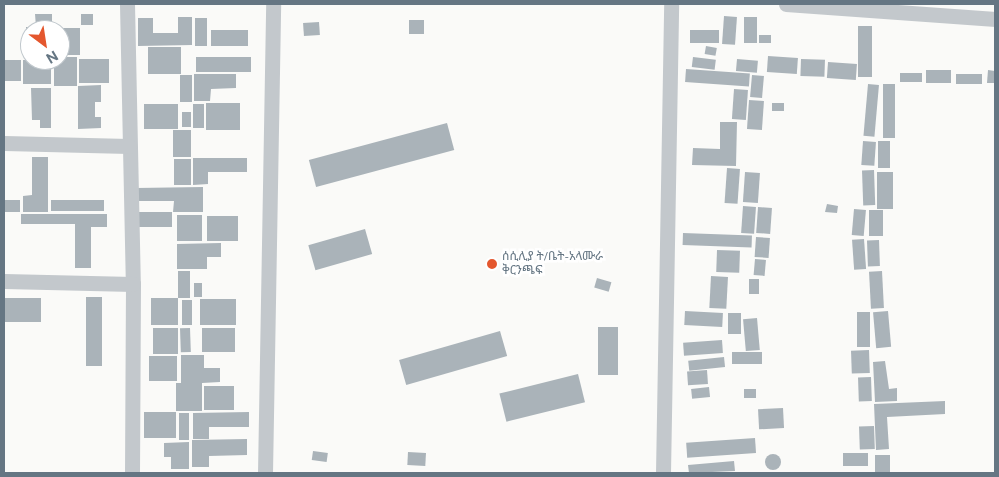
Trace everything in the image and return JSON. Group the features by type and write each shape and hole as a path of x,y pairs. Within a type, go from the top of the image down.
{"street":[{"path":"128,4 129,146 133,284 132,473"},
{"path":"265,473 274,4"},
{"path":"664,473 671,4"},
{"path":"786,4 995,19"},
{"path":"4,143 129,146"},
{"path":"4,281 133,284"}],"building":[{"path":"35,14 52,14 52,20 35,20"},
{"path":"81,14 93,14 93,25 81,25"},
{"path":"724,16 737,17 735,45 722,44"},
{"path":"178,17 192,17 192,45 138,46 138,18 153,18 153,33 178,33"},
{"path":"744,17 757,17 757,43 744,43"},
{"path":"195,18 207,18 207,46 195,46"},
{"path":"409,20 424,20 424,34 409,34"},
{"path":"319,22 320,35 304,36 303,23"},
{"path":"858,26 872,26 872,77 858,77"},
{"path":"70,28 80,28 80,55 70,55"},
{"path":"211,30 248,30 248,46 211,46"},
{"path":"690,30 719,30 719,43 690,43"},
{"path":"759,35 771,35 771,43 759,43"},
{"path":"706,46 717,48 715,56 705,54"},
{"path":"148,47 181,47 181,74 148,74"},
{"path":"768,56 798,58 797,74 767,72"},
{"path":"70,57 77,57 77,86 54,86 54,70 70,70"},
{"path":"196,57 251,57 251,72 196,72"},
{"path":"693,57 716,60 715,70 692,67"},
{"path":"79,59 109,59 109,83 79,83"},
{"path":"737,59 758,61 757,73 736,71"},
{"path":"801,59 825,60 824,77 800,76"},
{"path":"4,60 20,60 21,81 4,81"},
{"path":"828,62 857,64 856,80 827,78"},
{"path":"686,69 750,73 749,86 685,82"},
{"path":"23,70 51,70 51,84 23,84"},
{"path":"926,70 951,70 951,83 926,83"},
{"path":"988,70 995,71 995,83 987,83"},
{"path":"900,73 922,73 922,82 900,82"},
{"path":"194,74 236,74 236,88 211,89 210,101 194,101"},
{"path":"956,74 982,74 982,84 956,84"},
{"path":"180,75 192,75 192,102 180,102"},
{"path":"752,75 764,76 762,98 750,97"},
{"path":"868,84 879,85 874,137 863,136"},
{"path":"883,84 895,84 895,138 883,138"},
{"path":"101,85 101,102 95,102 95,117 101,117 101,128 78,129 78,86"},
{"path":"31,88 51,88 51,128 40,128 40,120 32,120"},
{"path":"734,89 748,90 746,120 732,119"},
{"path":"749,100 764,101 762,130 747,129"},
{"path":"206,103 240,103 240,130 206,130"},
{"path":"772,103 784,103 784,111 772,111"},
{"path":"144,104 178,104 178,129 144,129"},
{"path":"193,104 204,104 204,128 193,128"},
{"path":"182,112 191,112 191,127 182,127"},
{"path":"720,122 737,122 736,166 692,165 693,148 720,149"},
{"path":"447,123 454,150 316,187 309,160"},
{"path":"173,130 191,130 191,157 173,157"},
{"path":"863,141 876,142 874,166 861,165"},
{"path":"878,141 890,141 890,168 878,168"},
{"path":"32,157 48,157 48,212 23,212 23,196 32,195"},
{"path":"193,158 247,158 247,172 208,172 208,184 193,185"},
{"path":"174,159 191,159 191,185 174,185"},
{"path":"727,168 740,169 738,204 725,203"},
{"path":"862,170 874,170 875,205 863,205"},
{"path":"745,172 760,173 758,203 743,202"},
{"path":"877,172 893,172 893,209 877,209"},
{"path":"203,187 203,212 173,212 174,201 136,201 136,188"},
{"path":"4,200 20,200 20,212 4,212"},
{"path":"51,200 104,200 104,211 51,211"},
{"path":"827,204 838,206 837,213 825,212"},
{"path":"743,206 756,207 754,234 741,233"},
{"path":"758,207 772,208 770,234 756,233"},
{"path":"854,209 866,210 864,236 852,235"},
{"path":"869,210 883,210 883,236 869,236"},
{"path":"135,212 172,212 172,227 135,227"},
{"path":"21,214 107,214 107,227 91,227 91,268 75,268 75,224 21,224"},
{"path":"177,215 202,215 202,241 177,241"},
{"path":"207,216 238,216 238,241 207,241"},
{"path":"365,229 372,254 315,270 308,245"},
{"path":"683,233 752,235 752,247 683,245"},
{"path":"756,237 770,238 769,258 755,257"},
{"path":"864,239 866,269 854,270 852,240"},
{"path":"867,240 879,240 880,266 868,266"},
{"path":"221,243 221,257 207,257 207,269 177,269 177,244"},
{"path":"717,250 740,251 739,273 716,272"},
{"path":"755,259 766,260 765,276 754,275"},
{"path":"178,271 190,271 190,298 178,298"},
{"path":"882,271 884,308 871,309 869,272"},
{"path":"711,276 728,277 726,309 709,308"},
{"path":"597,278 611,282 609,292 594,288"},
{"path":"749,279 759,279 759,294 749,294"},
{"path":"194,283 202,283 202,297 194,297"},
{"path":"86,297 102,297 102,366 86,366"},
{"path":"4,298 41,298 41,322 4,322"},
{"path":"151,298 178,298 178,325 151,325"},
{"path":"200,299 236,299 236,325 200,325"},
{"path":"182,300 192,300 192,325 182,325"},
{"path":"685,311 723,313 722,327 684,325"},
{"path":"888,311 891,347 876,348 873,312"},
{"path":"857,312 870,312 870,347 857,347"},
{"path":"728,313 741,313 741,334 728,334"},
{"path":"757,318 760,350 746,351 743,319"},
{"path":"598,327 618,327 618,375 598,375"},
{"path":"153,328 178,328 178,354 153,354"},
{"path":"180,328 190,328 191,352 181,352"},
{"path":"202,328 235,328 235,352 202,352"},
{"path":"500,331 507,356 406,385 399,360"},
{"path":"722,340 723,353 684,356 683,343"},
{"path":"869,350 870,373 852,374 851,351"},
{"path":"732,352 762,352 762,364 732,364"},
{"path":"181,355 204,355 204,368 220,368 220,382 202,383 202,411 176,411 176,383 181,383"},
{"path":"149,356 177,356 177,381 149,381"},
{"path":"724,357 725,367 689,371 688,361"},
{"path":"885,361 889,389 897,388 897,401 875,402 873,362"},
{"path":"707,370 708,384 688,385 687,371"},
{"path":"578,374 585,402 506,422 499,394"},
{"path":"858,377 871,377 872,401 859,401"},
{"path":"204,386 234,386 234,410 204,410"},
{"path":"709,387 710,397 692,399 691,389"},
{"path":"744,389 756,389 756,398 744,398"},
{"path":"945,401 945,414 887,417 889,449 876,450 874,404"},
{"path":"783,408 784,428 759,429 758,409"},
{"path":"144,412 176,412 176,438 144,438"},
{"path":"249,412 249,427 209,427 209,439 193,439 193,413"},
{"path":"179,413 189,413 189,440 179,440"},
{"path":"874,426 875,449 860,450 859,427"},
{"path":"755,438 756,453 687,458 686,443"},
{"path":"247,439 247,455 209,456 209,467 192,467 192,440"},
{"path":"189,442 189,469 171,469 171,457 164,457 164,443"},
{"path":"313,451 328,453 327,462 312,460"},
{"path":"408,452 426,453 425,466 407,465"},
{"path":"843,453 868,453 868,466 843,466"},
{"path":"770,454 776,454 781,459 779,468 770,470 765,465 765,459"},
{"path":"875,455 890,455 890,473 875,473"},
{"path":"734,461 735,471 689,473 688,465"}],"place":[{"name":"ሰሲሊያ ት/ቤት-አላሙራ ቅርንጫፍ","path":"492,264"}]}
